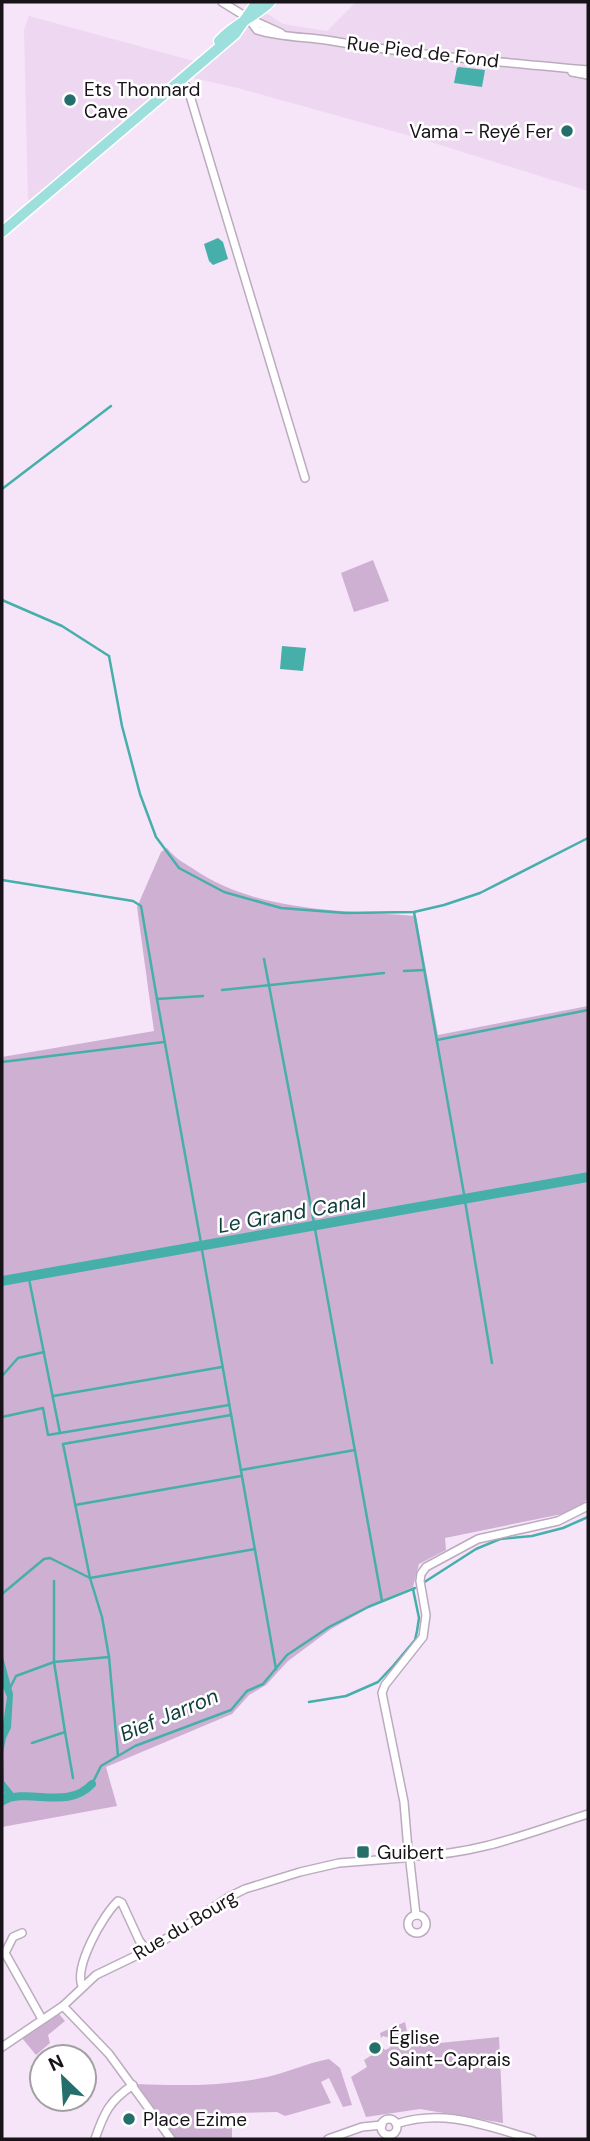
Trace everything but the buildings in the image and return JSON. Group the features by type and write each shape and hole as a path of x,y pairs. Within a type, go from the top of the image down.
{"main road":[{"path":"248,18 257,2"},
{"path":"2,232 182,80 206,58 230,29 270,2"}],"street":[{"name":"Rue Pied de Fond","path":"222,2 248,18 285,34 377,49 588,70"},
{"name":"Rue Pied de Fond","path":"561,68 588,75"},
{"path":"182,80 188,89 225,207 305,478"},
{"path":"416,1915 404,1802 382,1693 385,1685 423,1637 426,1615 421,1574 432,1562 478,1539 558,1521 588,1506"},
{"name":"Rue du Bourg","path":"2,2047 63,2006 96,1975 147,1951 245,1889 339,1863 481,1849 588,1814"},
{"path":"82,1986 80,1976 83,1963 106,1914 118,1901 122,1903 147,1951"},
{"path":"22,1933 13,1937 5,1953 43,2019"},
{"path":"63,2006 109,2054 171,2139"},
{"path":"95,2139 107,2107 132,2085"},
{"path":"396,2124 412,2118 433,2116 468,2121 532,2139"},
{"path":"328,2139 354,2129 382,2125 390,2120 396,2124"},
{"path":"382,2125 383,2132 390,2137 396,2131 396,2124"}],"shaded area":[{"path":"356,2 588,2 588,191 421,139 193,78 38,209 28,199 24,30 29,16 197,62 233,19 266,13 283,24 327,31"},
{"path":"459,67 485,70 482,87 454,83"},
{"path":"218,238 223,242 228,259 213,265 209,261 204,244"},
{"path":"373,560 389,601 354,612 341,573"},
{"path":"282,646 306,648 303,671 280,669"},
{"path":"167,848 217,883 244,894 300,907 416,916 438,1035 588,1006 588,1499 572,1512 445,1538 446,1550 419,1564 413,1587 383,1600 331,1629 288,1661 266,1685 249,1695 232,1714 106,1767 117,1806 2,1827 2,1057 154,1031 137,907 161,852"},
{"path":"588,1172 588,1182 2,1286 2,1276"},
{"path":"2,1653 13,1694 11,1728 3,1753 4,1781 15,1795 10,1802 2,1806 2,1731 7,1697 2,1685"},
{"path":"59,2014 65,2021 48,2035 50,2043 28,2043 28,2045 22,2038"},
{"path":"405,2022 410,2046 499,2037 503,2123 420,2109 366,2117 351,2077 367,2067 364,2060 383,2048 390,2048 390,2038 381,2038 380,2033"},
{"path":"329,2059 340,2068 352,2105 343,2107 329,2078 321,2082 331,2103 285,2116 277,2112 232,2113 232,2139 176,2139 137,2084 235,2082 267,2077"}],"waterway":[{"path":"2,489 111,406"},
{"path":"2,600 62,626 109,656 122,726 140,794 156,837 179,868 224,892 281,908 345,913 414,912 480,893 588,838"},
{"path":"2,880 133,901 141,906 157,999"},
{"path":"414,912 464,1194"},
{"name":"Le Grand Canal","path":"264,959 314,1223"},
{"path":"404,971 424,970"},
{"path":"222,990 384,973"},
{"path":"201,1243 157,999 203,996"},
{"path":"437,1040 588,1010"},
{"path":"2,1062 164,1042"},
{"path":"465,1201 492,1363"},
{"name":"Le Grand Canal","path":"315,1229 382,1601"},
{"path":"202,1250 276,1669"},
{"path":"29,1279 60,1433"},
{"path":"2,1376 18,1358 44,1352"},
{"path":"53,1396 222,1367"},
{"path":"2,1417 43,1408 48,1435 229,1405"},
{"path":"118,1756 109,1657 102,1617 90,1578 63,1444 231,1415"},
{"path":"241,1470 355,1450"},
{"path":"75,1505 241,1476"},
{"name":"Bief Jarron","path":"423,1583 476,1549 500,1539 532,1536 563,1528 588,1517"},
{"path":"2,1594 44,1559 50,1558 90,1578 255,1549"},
{"path":"32,1743 65,1732 54,1662 54,1581"},
{"name":"Bief Jarron","path":"92,1784 101,1766 135,1746 231,1710 247,1691 263,1684 287,1655 329,1627 368,1607 415,1588"},
{"path":"309,1702 346,1696 378,1682 393,1666 415,1640 419,1618 413,1589"},
{"path":"9,1690 16,1676 54,1662 109,1657"},
{"path":"65,1732 73,1778"},
{"name":"Bief Jarron","path":"2,1801 24,1796 71,1796 92,1784"}],"place":[{"name":"Ets Thonnard Cave","path":"70,100"},
{"name":"Vama - Reyé Fer","path":"567,131"},
{"name":"Guibert","path":"363,1852"},
{"name":"Église Saint-Caprais","path":"375,2048"},
{"name":"Place Ezime","path":"129,2119"}]}
